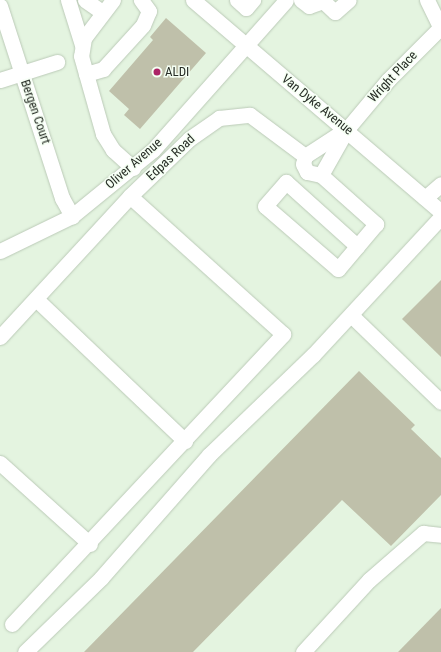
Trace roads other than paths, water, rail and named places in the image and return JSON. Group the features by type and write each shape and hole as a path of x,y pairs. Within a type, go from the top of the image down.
{"street":[{"path":"68,0 82,45 86,74 103,134 113,150 133,168"},
{"path":"85,0 102,12"},
{"path":"82,45 102,12 113,0"},
{"path":"86,74 103,69 143,25 149,11 141,0"},
{"name":"Van Dyke Avenue","path":"193,0 246,47 347,129 441,212"},
{"path":"237,0 246,8 253,0"},
{"name":"Oliver Avenue","path":"0,251 72,216 133,168 246,47 286,0"},
{"path":"301,0 309,6 323,2 334,12 349,0"},
{"name":"Wright Place","path":"347,129 388,80 441,28 427,0"},
{"name":"Bergen Court","path":"0,6 62,198 72,216"},
{"path":"0,80 57,62"},
{"name":"Edpas Road","path":"0,337 130,196 188,139 219,118 250,115 305,156"},
{"path":"347,129 305,156 303,164 307,172 321,175 376,224 357,246 338,268 265,206 286,182 357,246"},
{"path":"321,175 347,129"},
{"path":"426,198 441,184"},
{"path":"12,624 90,544 283,334 130,196"},
{"path":"26,652 101,578 209,455 351,315 441,217"},
{"path":"36,299 185,441"},
{"path":"351,315 441,402"},
{"path":"0,463 90,544"},
{"path":"303,652 369,580 423,533 441,535"}],"place":[{"name":"ALDI","path":"157,72"}]}
